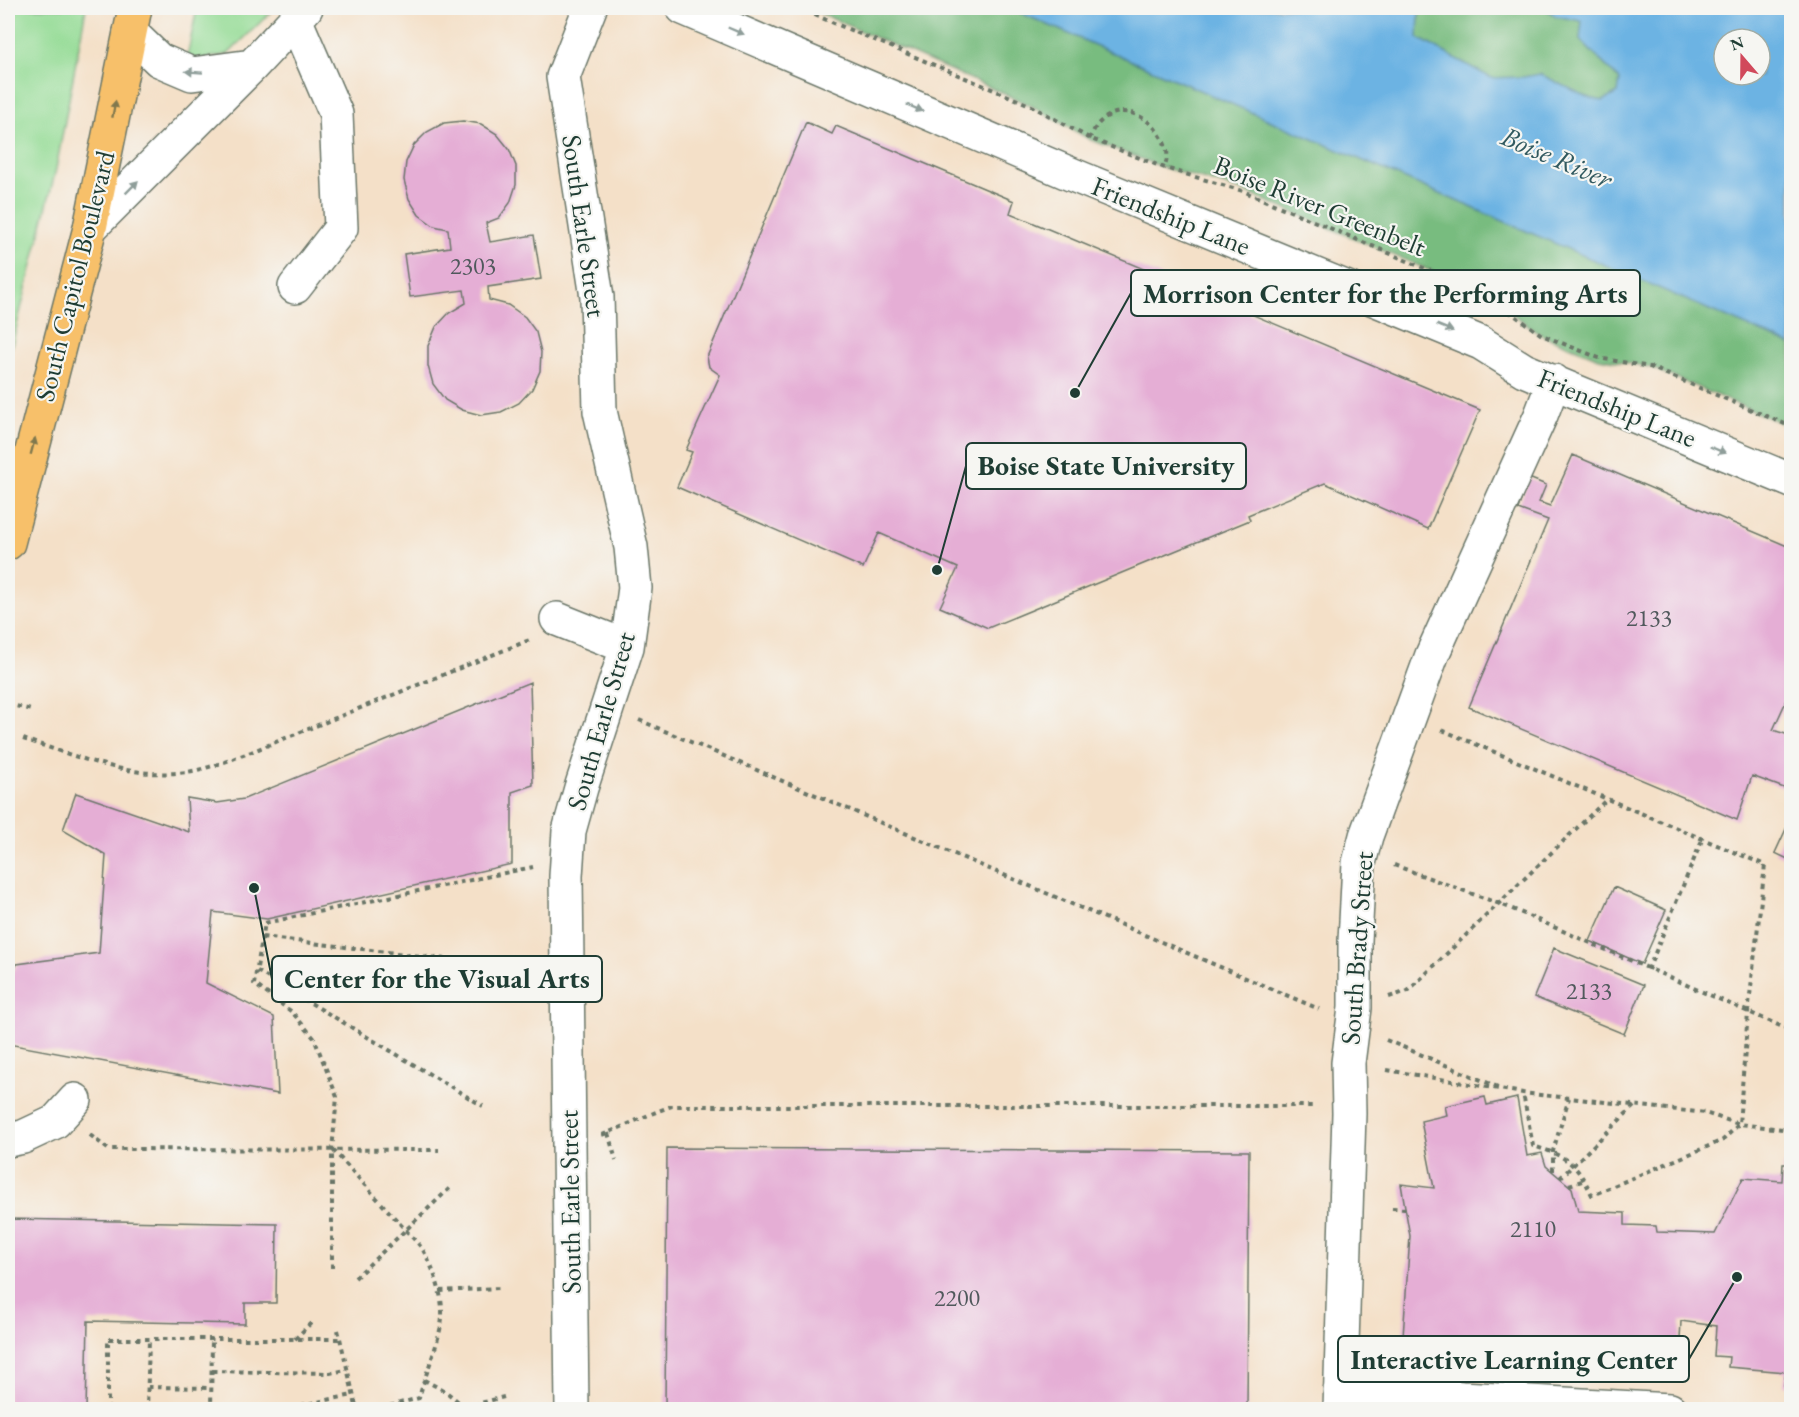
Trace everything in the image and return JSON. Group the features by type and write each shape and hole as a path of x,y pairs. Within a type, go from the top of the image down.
{"main road":[{"name":"South Capitol Boulevard","path":"8,543 90,228 132,20"}],"street":[{"name":"South Earle Street","path":"572,1410 566,876 570,831 581,788 627,646 635,588 631,547 600,411 597,297 563,77 590,8"},
{"name":"Friendship Lane","path":"683,8 1150,208 1481,343 1524,370 1791,481"},
{"path":"90,228 252,66 300,13 336,114 341,228 295,287"},
{"path":"132,20 159,60 192,75 252,66"},
{"name":"South Brady Street","path":"1340,1400 1349,1113 1348,1063 1355,1008 1355,941 1359,863 1366,836 1432,655 1554,381"},
{"path":"547,628 627,646"},
{"path":"8,1140 23,1137 55,1122 69,1107"},
{"path":"1340,1400 1381,1391 1671,1410"}],"path":[{"name":"Boise River Greenbelt","path":"798,8 1030,105 1089,138 1165,168 1243,191 1485,294 1542,335 1599,358 1650,367 1791,427"},
{"path":"1072,175 1089,138 1099,123 1114,114 1128,112 1141,116 1152,124 1168,152 1165,168 1150,208"},
{"path":"23,739 103,765 136,771 176,774 218,764 251,752 547,628"},
{"path":"8,704 31,710"},
{"path":"636,719 1322,1010"},
{"path":"1438,728 1765,866 1748,1013 1739,1124 1723,1140 1592,1196 1585,1180 1575,1165 1566,1157 1533,1146 1523,1093"},
{"path":"1380,1000 1408,991 1606,800"},
{"path":"1648,970 1702,840"},
{"path":"1384,861 1499,903 1791,1031"},
{"path":"333,1268 332,1150 337,1097 314,1038 292,1012 254,984 264,923 534,867"},
{"path":"262,937 529,969"},
{"path":"256,971 483,1106"},
{"path":"1383,1038 1505,1089"},
{"path":"1387,1070 1523,1093 1705,1113 1739,1124 1791,1130"},
{"path":"1552,1172 1553,1151 1569,1098"},
{"path":"598,1137 650,1113 672,1106 1318,1106"},
{"path":"1560,1178 1635,1106"},
{"path":"69,1107 108,1149 439,1150"},
{"path":"608,1133 616,1160"},
{"path":"332,1150 422,1248 440,1291 441,1328 419,1398 374,1410"},
{"path":"1569,1185 1585,1180"},
{"path":"355,1278 452,1186"},
{"path":"1392,1208 1406,1209"},
{"path":"440,1291 501,1288"},
{"path":"295,1339 311,1323"},
{"path":"338,1330 357,1410"},
{"path":"108,1410 108,1339 340,1339"},
{"path":"212,1339 211,1408 296,1406 353,1395"},
{"path":"147,1410 149,1340"},
{"path":"212,1371 330,1373 347,1370"},
{"path":"424,1380 445,1390 464,1408 504,1397"},
{"path":"148,1387 211,1388"},
{"path":"313,1403 314,1410"}],"green space":[{"path":"8,8 86,8 56,169 8,361"},
{"path":"197,8 275,8 228,54 186,62"},
{"path":"808,8 1009,8 1791,345 1791,427 1650,367 1599,358 1542,335 1485,294 1243,191 1165,168 1089,139 1030,105"},
{"path":"1415,8 1544,8 1556,16 1582,21 1580,40 1620,80 1618,93 1603,101 1589,98 1540,74 1491,78 1418,38 1419,11"}],"water":[{"name":"Boise River","path":"1009,8 1415,8 1419,11 1418,38 1491,78 1540,74 1589,98 1603,101 1618,93 1620,80 1580,40 1582,21 1556,16 1544,8 1791,8 1791,345"}],"building":[{"path":"463,121 481,124 497,134 509,149 516,166 516,185 510,203 499,218 486,223 490,242 534,235 541,279 488,287 489,300 508,305 525,317 536,332 541,352 540,371 532,389 519,403 501,412 481,415 462,410 445,400 433,384 428,366 428,346 436,327 449,313 466,303 464,290 410,297 404,254 450,247 448,229 434,226 419,215 409,199 404,180 406,162 414,145 427,132 444,123"},
{"path":"806,122 832,134 836,126 1014,201 1010,213 1480,410 1428,529 1325,483 1248,515 1250,520 988,628 940,607 958,568 879,533 863,568 677,487 692,452 686,450 720,375 709,367 707,357"},
{"path":"1573,455 1792,548 1792,688 1773,730 1792,736 1792,791 1752,776 1737,820 1469,707 1548,520 1518,509 1529,478 1546,485 1539,502 1550,506"},
{"path":"530,682 533,785 512,792 512,864 267,919 213,912 206,983 274,1017 278,1094 8,1044 8,982 17,964 99,953 106,855 63,830 76,793 189,832 187,798 217,803 244,799"},
{"path":"1792,816 1792,861 1775,853"},
{"path":"1614,887 1666,910 1642,964 1590,941"},
{"path":"1554,948 1644,985 1624,1034 1534,997"},
{"path":"1485,1097 1487,1105 1517,1098 1527,1156 1542,1153 1546,1166 1572,1188 1578,1211 1625,1213 1625,1225 1656,1226 1657,1232 1715,1234 1743,1178 1782,1181 1783,1164 1792,1164 1792,1386 1784,1385 1786,1372 1728,1367 1729,1357 1714,1356 1716,1326 1681,1321 1679,1358 1402,1351 1410,1236 1401,1184 1434,1188 1421,1121 1447,1115 1445,1106"},
{"path":"667,1148 1249,1151 1247,1410 665,1410"},
{"path":"8,1219 277,1224 276,1303 245,1303 245,1324 88,1321 86,1410 8,1410"}],"place":[{"name":"Morrison Center for the Performing Arts","path":"1075,393"},
{"name":"Boise State University","path":"937,570"},
{"name":"Center for the Visual Arts","path":"254,888"},
{"name":"Interactive Learning Center","path":"1737,1277"}]}
